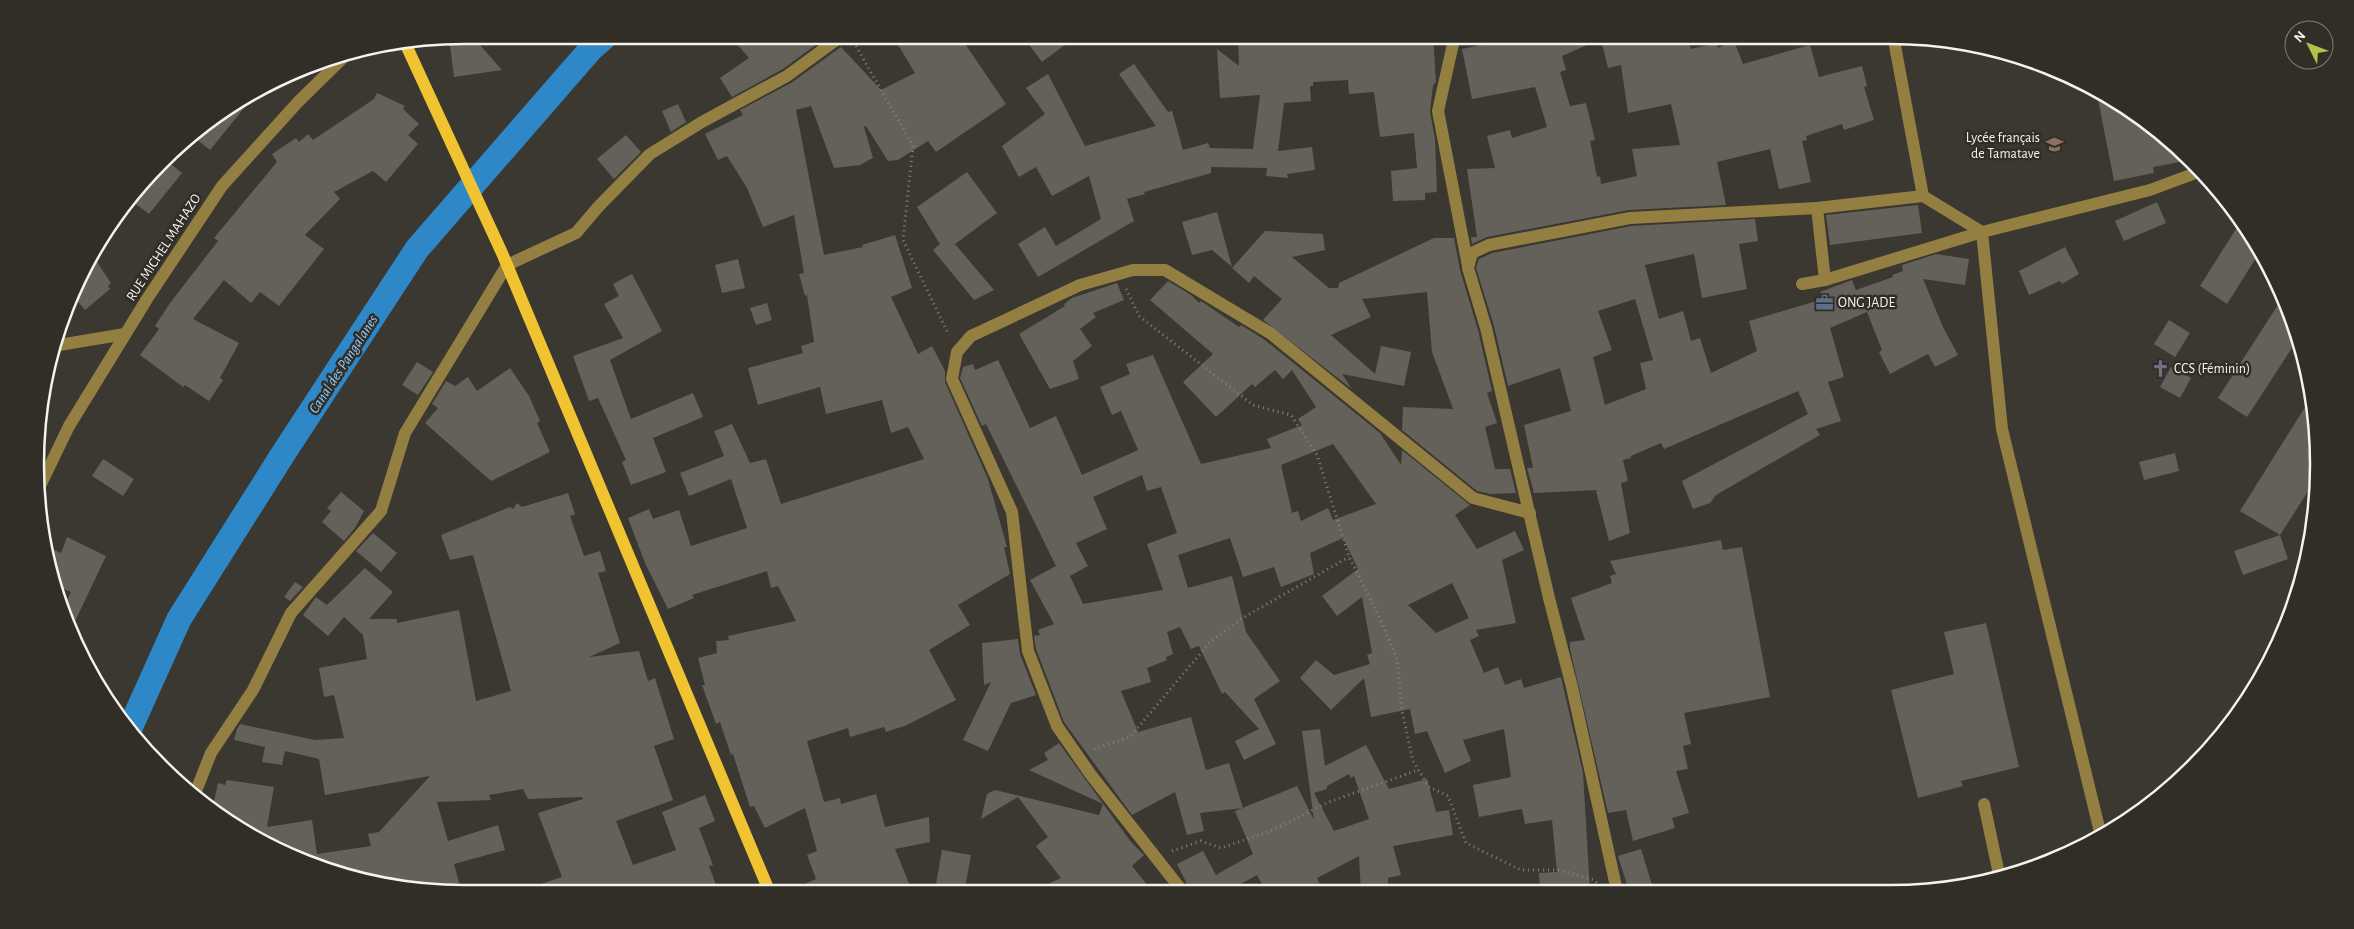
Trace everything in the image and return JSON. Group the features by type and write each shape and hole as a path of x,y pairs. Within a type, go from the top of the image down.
{"main road":[{"path":"407,48 502,252 767,885"}],"street":[{"path":"197,789 211,753 253,690 291,613 381,511 405,433 507,266 576,234 599,206 650,154 702,122 787,76 830,44"},
{"path":"1453,44 1438,110 1468,268 1486,328 1551,607 1572,687 1616,885"},
{"path":"1895,44 1923,196"},
{"name":"RUE MICHEL MAHAZO","path":"44,477 69,426 125,334 222,186 298,102 338,63"},
{"path":"1802,284 1824,280 1982,232 2150,190 2193,174"},
{"path":"1468,268 1472,253 1489,245 1630,218 1816,208 1923,196 1982,232"},
{"path":"1816,208 1824,280"},
{"path":"1982,232 2002,429 2099,829"},
{"path":"1177,885 1057,726 1028,651 1012,512 952,379 957,352 971,336 1080,285 1134,270 1165,270 1270,333 1473,498 1530,513"},
{"path":"61,345 125,334"},
{"path":"1984,804 1997,871"}],"path":[{"path":"855,44 913,146 903,240 957,352"},
{"path":"1119,274 1139,316 1252,405 1291,415 1317,455 1349,557 1378,614 1397,659 1402,711 1413,761 1429,787 1448,796 1466,843 1520,870 1559,870 1594,880 1598,885"},
{"path":"1077,754 1130,737 1210,642 1246,616 1349,557"},
{"path":"1155,857 1201,840 1221,848 1273,830 1329,802 1418,770"}],"building":[{"path":"479,44 502,70 454,77 450,45"},
{"path":"737,44 817,44 783,69 732,97 720,78 749,58"},
{"path":"897,44 965,44 1006,104 936,152 928,141 898,160 888,161 866,126 864,127 873,158 860,165 834,168 811,106 796,110 824,255 863,247 862,245 895,235 912,288 891,297 918,354 932,346 945,371 945,382 988,479 1007,547 1004,547 1010,574 958,605 970,625 929,650 956,700 907,725 886,732 884,727 850,737 848,728 807,741 824,802 840,798 841,804 876,794 885,827 929,817 930,842 895,849 910,885 802,885 816,879 807,855 817,851 805,808 765,828 754,806 750,807 733,754 731,755 720,722 716,724 702,685 705,685 698,658 717,653 716,641 729,640 728,636 796,621 778,586 771,588 767,571 692,595 694,598 668,609 645,563 628,518 649,509 653,519 679,510 691,546 747,528 731,479 689,496 680,473 724,456 714,431 732,424 750,463 766,459 781,504 924,459 908,427 891,433 882,400 826,414 820,387 758,405 748,368 803,353 801,346 814,342 807,295 805,296 799,274 804,273 794,215 763,227 747,188 727,156 718,160 705,134 743,115 740,110 791,83 841,47 881,90 915,73"},
{"path":"1029,44 1066,44 1042,62"},
{"path":"1238,44 1434,44 1436,82 1433,85 1430,112 1435,139 1437,192 1425,193 1425,200 1393,201 1391,171 1417,168 1414,133 1380,137 1374,92 1349,94 1348,80 1313,82 1313,86 1310,86 1311,101 1284,103 1278,151 1312,147 1315,170 1287,174 1288,178 1266,176 1267,168 1211,167 1211,173 1144,192 1145,194 1127,199 1134,221 1038,277 1018,244 1045,227 1056,246 1101,219 1089,176 1052,196 1036,167 1019,177 1002,146 1045,114 1026,88 1048,74 1085,146 1156,126 1119,74 1134,64 1168,112 1172,111 1183,150 1208,143 1210,148 1253,149 1260,95 1220,98 1217,49 1239,66"},
{"path":"1486,44 1590,44 1562,56 1566,70 1560,72 1570,106 1586,103 1595,140 1590,141 1597,177 1600,176 1601,184 1637,176 1632,149 1680,145 1671,104 1628,113 1621,65 1608,68 1602,44 1689,44 1691,49 1713,44 1717,44 1718,48 1727,44 1735,44 1743,64 1810,45 1819,77 1862,66 1867,86 1864,87 1874,120 1844,130 1842,124 1806,136 1807,140 1802,141 1811,182 1779,189 1770,149 1717,162 1726,205 1629,210 1487,237 1472,244 1471,237 1477,237 1467,169 1495,168 1487,136 1510,130 1512,138 1547,127 1535,87 1472,99 1462,49"},
{"path":"377,93 405,106 403,109 419,124 408,135 418,144 386,182 373,171 334,192 340,199 305,235 324,249 279,306 260,292 251,303 224,280 193,319 239,343 220,378 223,380 209,401 185,385 183,387 140,355 159,329 155,326 170,303 218,241 214,238 277,162 272,154 296,138 299,142 308,134 313,140 374,99"},
{"path":"2098,99 2146,131 2181,162 2153,167 2154,173 2114,181"},
{"path":"678,104 686,122 671,132 662,111"},
{"path":"247,105 210,150 197,140"},
{"path":"626,135 641,152 614,179 597,159"},
{"path":"171,164 182,173 149,214 135,203"},
{"path":"967,172 997,213 955,244 994,290 974,300 933,250 940,244 917,207"},
{"path":"2157,202 2166,223 2124,241 2115,221"},
{"path":"1918,205 1922,233 1830,245 1826,215"},
{"path":"1217,212 1232,267 1212,250 1192,255 1182,222"},
{"path":"1755,219 1758,241 1739,244 1747,289 1702,298 1694,254 1645,265 1659,319 1683,311 1691,341 1700,338 1711,373 1757,351 1749,321 1823,299 1820,292 1852,280 1856,290 1893,277 1892,275 1903,271 1902,265 1936,254 1969,259 1965,285 1923,279 1943,327 1958,355 1935,367 1928,354 1890,374 1879,352 1882,350 1867,312 1830,328 1844,377 1828,382 1841,421 1816,429 1820,435 1716,495 1710,503 1693,509 1682,481 1808,414 1798,391 1664,449 1661,443 1623,460 1628,481 1621,483 1630,533 1609,541 1596,491 1599,490 1534,493 1527,468 1533,468 1524,425 1571,411 1560,368 1508,386 1494,326 1476,268 1479,259 1492,253 1631,226","holes":["1635,299 1653,360 1640,363 1646,389 1605,405 1593,357 1612,350 1598,311"]},
{"path":"2237,228 2256,258 2227,304 2200,286"},
{"path":"1265,231 1323,234 1325,250 1292,257 1329,288 1338,288 1339,283 1434,238 1454,238 1460,270 1478,330 1492,391 1487,393 1497,423 1485,427 1495,469 1510,469 1516,493 1491,494 1477,491 1402,430 1403,407 1453,409 1432,352 1427,292 1362,299 1371,317 1331,335 1375,374 1381,346 1411,352 1404,386 1342,374 1352,389 1263,320 1282,299 1254,276 1249,283 1232,268"},
{"path":"2065,247 2079,274 2062,284 2060,281 2029,295 2019,271"},
{"path":"738,259 745,288 722,293 715,265"},
{"path":"96,261 111,283 108,286 110,289 85,310 77,300"},
{"path":"632,274 662,331 610,360 631,419 693,393 703,417 653,438 666,472 631,485 622,462 626,460 598,398 589,401 573,356 623,338 604,304 619,296 613,284"},
{"path":"1168,281 1191,295 1199,303 1201,301 1239,327 1241,325 1265,340 1380,433 1401,465 1402,450 1470,505 1455,515 1477,549 1515,531 1524,550 1502,560 1516,623 1476,630 1479,636 1470,640 1484,673 1498,667 1505,685 1521,679 1524,688 1561,677 1583,773 1590,885 1540,885 1539,873 1557,872 1552,820 1525,824 1522,809 1479,817 1473,785 1511,777 1504,729 1463,740 1471,761 1445,773 1427,731 1415,734 1410,709 1371,717 1364,678 1331,710 1300,678 1316,660 1334,675 1370,664 1367,655 1372,653 1362,597 1337,616 1322,596 1358,569 1343,538 1310,553 1314,574 1281,587 1274,567 1243,577 1230,538 1178,555 1188,588 1232,576 1246,632 1280,681 1254,699 1276,744 1244,760 1235,741 1259,729 1225,692 1222,694 1199,646 1191,649 1180,627 1167,632 1173,654 1166,657 1167,660 1147,668 1151,682 1121,691 1138,732 1191,717 1206,770 1229,763 1243,808 1200,813 1204,831 1187,835 1175,792 1132,815 1064,722 1036,649 1034,636 1040,635 1038,630 1054,624 1030,580 1056,566 986,424 982,426 960,378 963,367 973,364 975,370 998,360 1030,428 1056,416 1082,475 1138,450 1121,411 1112,415 1100,387 1130,374 1126,364 1153,355 1201,464 1271,448 1267,439 1302,425 1298,419 1316,407 1292,370 1283,379 1275,370 1255,387 1252,384 1216,417 1183,382 1213,354 1150,300","holes":["1333,444 1376,504 1333,520 1328,508 1301,521 1298,511 1292,513 1281,465","1142,475 1147,491 1161,487 1177,533 1147,544 1163,590 1083,604 1070,576 1088,566 1076,543 1107,529 1093,497","1452,583 1469,618 1436,633 1408,605"]},
{"path":"1117,283 1124,300 1093,313 1096,317 1080,329 1092,346 1073,361 1079,379 1050,389 1019,334 1065,306 1064,304 1072,298"},
{"path":"767,303 772,320 756,325 750,308"},
{"path":"2278,304 2293,346 2247,417 2218,398"},
{"path":"2169,320 2190,333 2175,357 2154,344"},
{"path":"417,362 433,372 418,395 402,385"},
{"path":"2171,367 2191,378 2180,398 2160,387"},
{"path":"510,368 529,396 540,421 537,423 550,452 491,481 425,423 438,408 432,404 446,381 455,386 468,377 477,391"},
{"path":"2306,405 2310,464 2309,490 2280,535 2240,511"},
{"path":"2175,453 2179,471 2144,480 2139,462"},
{"path":"103,459 134,479 123,496 92,476"},
{"path":"341,492 364,511 355,528 344,541 322,522 331,511 327,508"},
{"path":"568,493 575,514 570,516 584,556 600,551 606,571 598,573 620,643 589,657 639,651 648,681 655,678 674,739 654,746 673,800 616,821 633,865 676,850 662,812 705,795 715,821 699,828 713,865 709,866 716,885 537,885 562,877 538,813 583,799 582,797 528,799 523,789 489,795 491,800 437,802 448,841 498,825 505,850 454,864 459,883 453,885 410,882 356,871 329,863 278,842 254,829 214,802 218,783 225,785 227,780 274,787 267,827 312,820 317,854 371,846 368,834 379,832 430,776 325,795 319,759 285,751 282,765 262,762 265,747 234,740 237,729 240,724 315,740 344,738 334,695 324,697 319,668 367,659 363,635 344,617 328,636 303,615 316,597 327,605 365,568 393,592 369,619 397,619 397,623 459,610 476,701 511,691 473,555 450,560 441,535 510,507 513,509 517,503 522,507"},
{"path":"373,533 397,553 381,572 356,551"},
{"path":"2280,535 2288,559 2243,575 2234,551"},
{"path":"67,537 106,556 75,622 67,601 71,592 63,589 53,549 61,553"},
{"path":"1721,540 1723,550 1742,547 1770,697 1684,713 1691,744 1683,746 1688,769 1676,771 1689,813 1672,818 1675,828 1633,841 1626,810 1608,813 1570,649 1570,642 1585,640 1571,598 1612,583 1610,576 1616,574 1610,561"},
{"path":"295,582 303,587 290,601 284,597"},
{"path":"1986,623 2019,767 1961,781 1963,786 1918,798 1891,690 1954,674 1944,632"},
{"path":"1018,639 1020,654 1036,695 1011,703 988,751 963,740 991,682 984,685 982,643"},
{"path":"1320,729 1325,766 1366,745 1389,789 1427,779 1436,812 1449,810 1453,835 1393,846 1401,875 1388,878 1388,885 1361,885 1359,856 1317,878 1320,885 1262,885 1257,875 1239,885 1188,885 1177,864 1203,851 1216,875 1253,854 1235,811 1297,786 1314,820 1302,731","holes":["1349,774 1351,778 1354,776 1369,819 1334,831 1314,793 1327,789 1327,786"]},
{"path":"1059,743 1131,842 1144,855 1132,866 1147,885 1046,885 1061,878 1036,846 1048,837 1018,797 981,819 987,794 995,790 1099,815 1103,804 1029,770 1048,760 1044,753"},
{"path":"1641,849 1652,885 1627,885 1618,856"},
{"path":"942,850 971,855 966,885 936,884"}],"waterway":[{"name":"Canal des Pangalanes","path":"132,723 179,619 283,454 417,249 597,44"}],"place":[{"name":"Lycée français de Tamatave","path":"2054,145"},
{"name":"ONG JADE","path":"1824,302"},
{"name":"CCS (Féminin)","path":"2160,368"}]}
